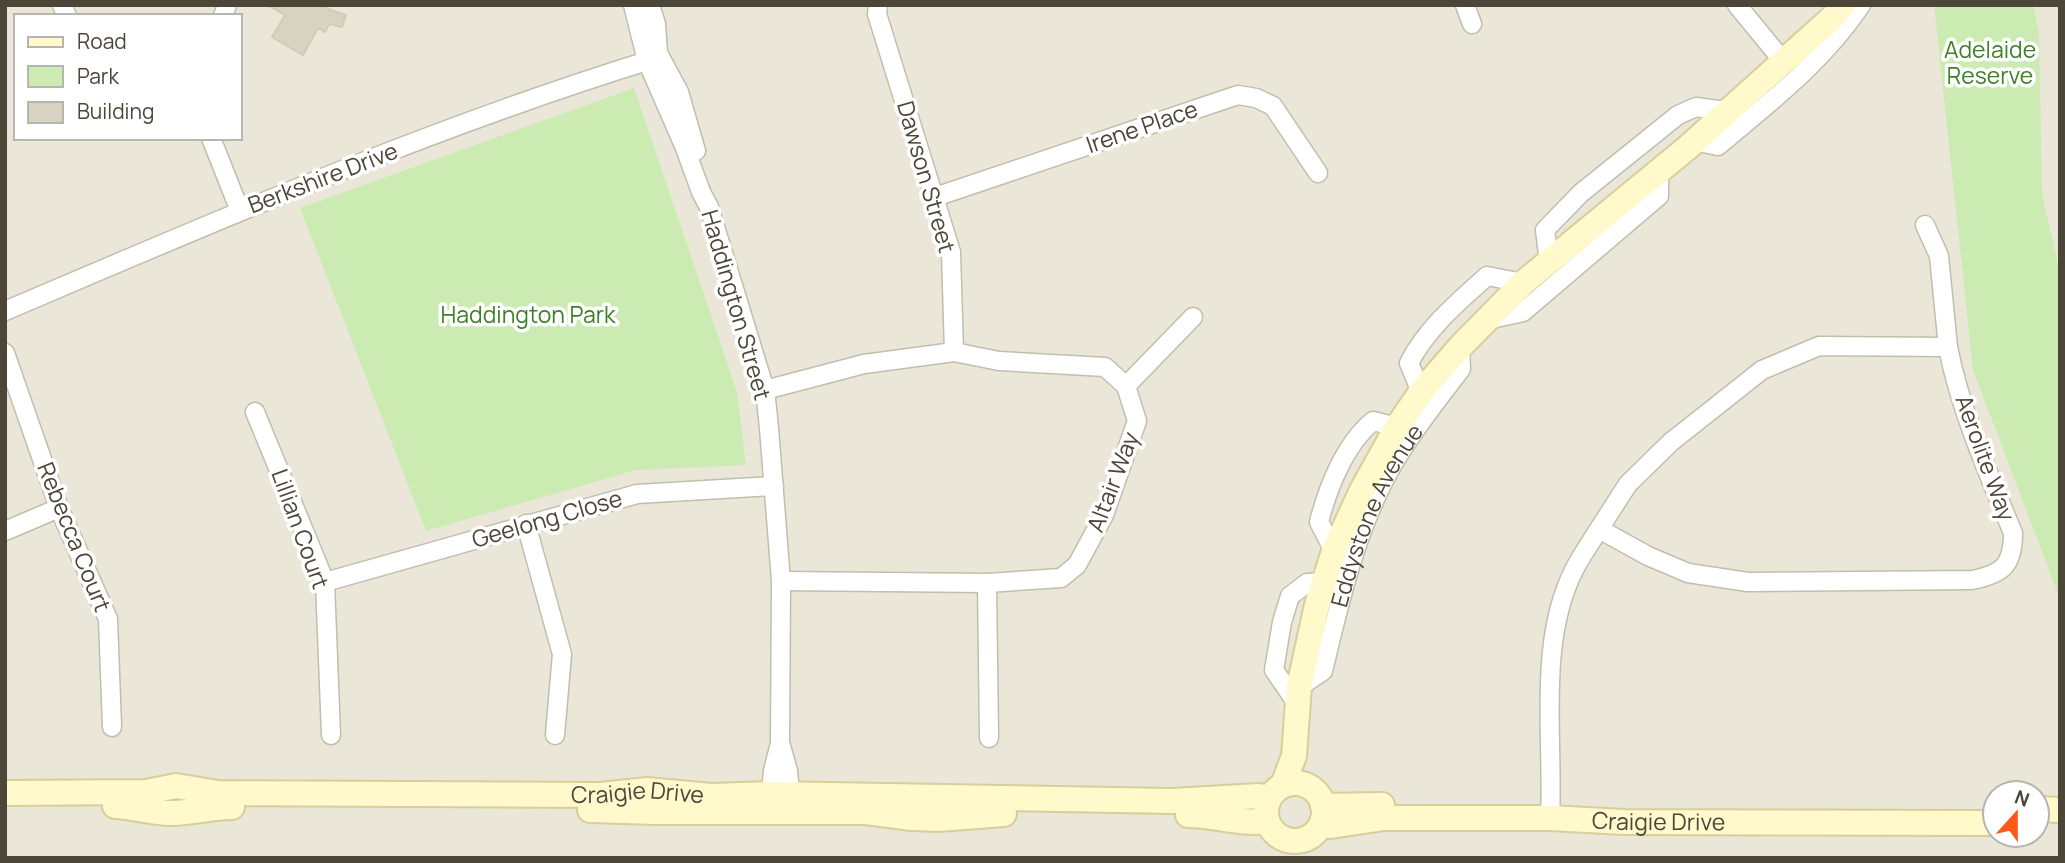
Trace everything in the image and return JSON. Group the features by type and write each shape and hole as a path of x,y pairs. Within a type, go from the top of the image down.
{"main road":[{"name":"Eddystone Avenue","path":"1273,802 1294,755 1299,696 1317,605 1334,551 1362,490 1420,392 1523,283 1694,141 1835,10"},
{"path":"1294,755 1320,806 1316,831 1294,849 1272,830 1273,802 1300,783 1320,806"},
{"name":"Craigie Drive","path":"5,793 146,792 176,786 218,793 601,795 647,790 912,818 1001,814 1209,815 1256,823 1273,802"},
{"name":"Craigie Drive","path":"5,806 133,807 172,813 220,807 474,807 656,812 781,804"},
{"name":"Craigie Drive","path":"1320,806 1550,812 1981,809"},
{"name":"Craigie Drive","path":"1550,812 1624,822 1981,823"}],"street":[{"name":"Haddington Street","path":"633,5 647,61 709,206 765,390 781,581 780,743 773,771 781,804"},
{"path":"650,5 656,24 658,53 679,92 711,197 709,206"},
{"name":"Dawson Street","path":"878,5 877,14 951,253 954,352"},
{"path":"1465,5 1472,24"},
{"path":"1737,5 1783,61"},
{"path":"1694,141 1717,146 1813,64 1841,34 1861,5"},
{"name":"Berkshire Drive","path":"5,311 240,211 449,130 647,61"},
{"name":"Irene Place","path":"935,197 1238,95 1256,98 1273,106 1318,173"},
{"path":"1549,262 1545,230 1581,193 1678,115 1696,107 1727,111"},
{"path":"212,140 240,211"},
{"path":"1487,320 1523,312 1659,196 1659,170"},
{"name":"Aerolite Way","path":"1599,528 1648,556 1688,573 1748,582 1972,580 1991,576 2006,566 2013,553 2013,533 1952,367 1939,256 1925,225"},
{"name":"Eddystone Avenue","path":"1420,392 1409,363 1419,344 1451,308 1487,276 1523,283"},
{"path":"765,390 864,363 954,352 999,361 1105,368 1126,386 1193,317"},
{"path":"1550,812 1552,653 1562,605 1574,571 1628,484 1671,442 1762,370 1819,346 1948,347"},
{"name":"Eddystone Avenue","path":"1299,696 1323,671 1353,554 1368,517 1392,466 1424,417 1461,369 1460,347"},
{"name":"Rebecca Court","path":"5,353 59,508 108,619 112,727"},
{"name":"Altair Way","path":"781,581 987,583 1061,578 1077,565 1104,515 1137,421 1126,386"},
{"name":"Lillian Court","path":"255,412 325,582 331,734"},
{"name":"Geelong Close","path":"325,582 637,494 774,486"},
{"path":"5,531 59,508"},
{"path":"526,524 562,654 555,735"},
{"path":"987,583 989,738"}],"shaded area":[{"path":"5,5 2060,5 2060,858 5,858"}],"green space":[{"name":"Adelaide Reserve","path":"1934,5 2033,5 2039,32 2042,194 2060,273 2060,599 1973,370"},
{"name":"Haddington Park","path":"634,88 737,392 746,465 636,470 426,531 300,208"}],"building":[{"path":"267,5 317,5 346,15 342,27 329,24 325,32 318,28 303,55 272,37 285,15"}]}
